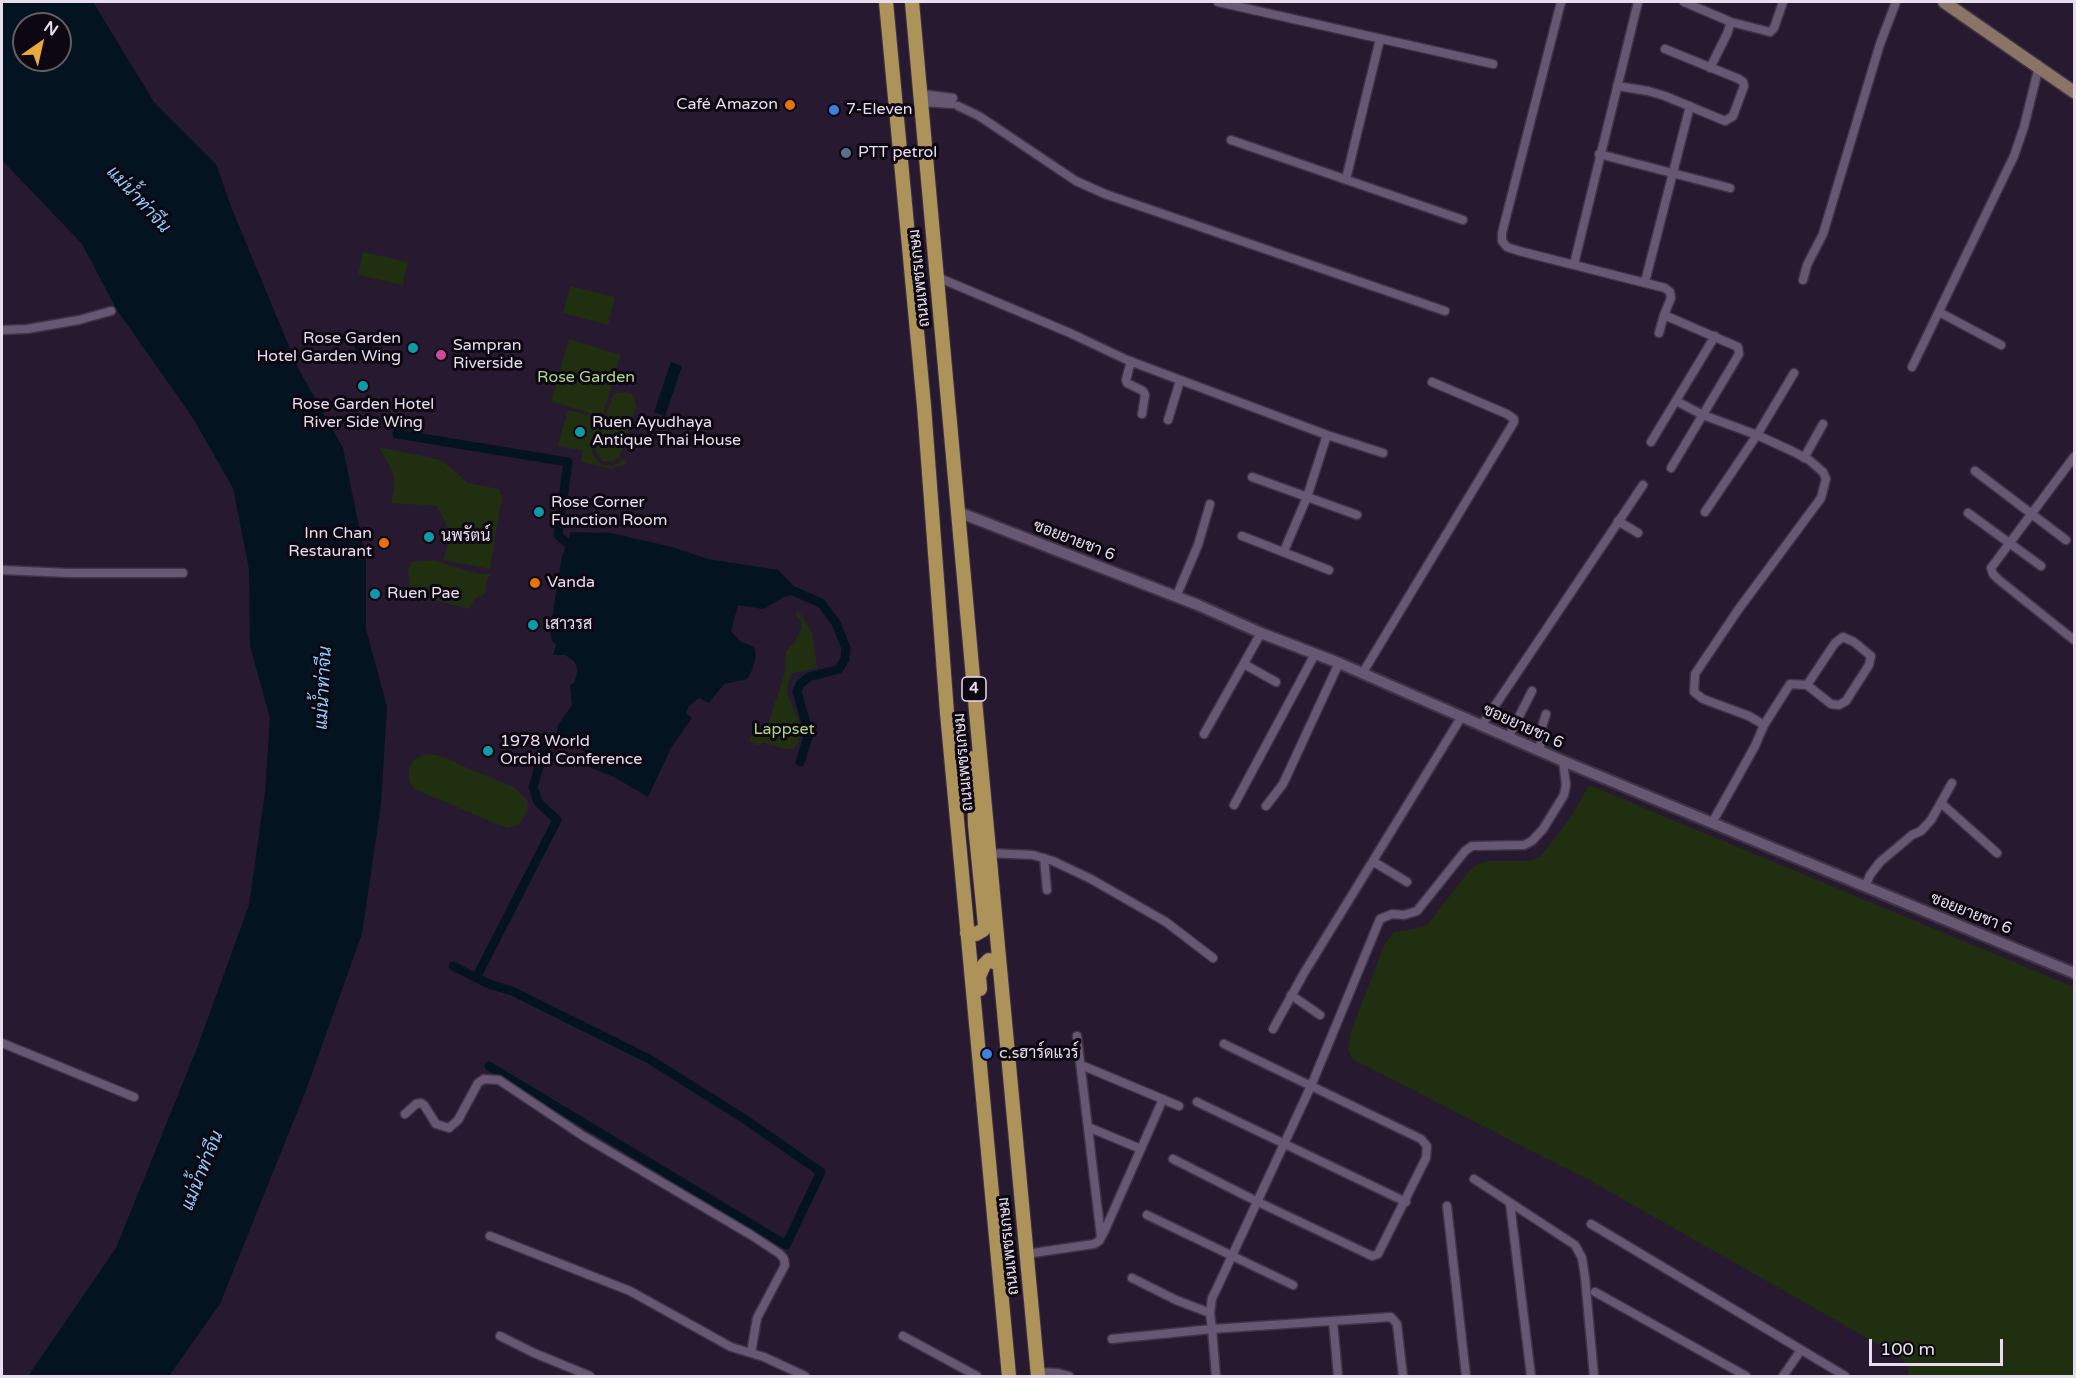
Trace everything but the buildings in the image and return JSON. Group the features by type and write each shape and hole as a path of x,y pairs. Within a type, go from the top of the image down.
{"main road":[{"name":"ถนนเพชรเกษม","path":"886,2 920,364 947,713 1009,1377"},
{"name":"ถนนเพชรเกษม","path":"912,2 1038,1374"},
{"path":"1944,2 2074,88"},
{"path":"967,933 976,934 983,930 985,925 972,776 974,753 979,750"},
{"path":"982,1091 988,1076 979,976 989,960 999,964"}],"street":[{"path":"1218,2 1493,64"},
{"path":"1561,2 1502,233 1502,241 1507,247 1519,251 1665,288 1670,292 1671,298 1659,333"},
{"path":"1574,264 1599,154 1638,2"},
{"path":"1684,2 1731,22 1770,32 1774,28 1783,2"},
{"path":"1803,280 1807,265 1823,234 1880,44 1896,2"},
{"path":"1710,68 1731,22"},
{"path":"1346,179 1380,39"},
{"path":"1617,86 1648,91 1725,121 1733,116 1744,86 1743,82 1665,49"},
{"path":"1912,367 2014,156 2039,66"},
{"path":"922,98 956,103 1060,171 1105,194 1445,311"},
{"path":"1645,282 1690,106"},
{"path":"1231,140 1462,220"},
{"path":"1599,154 1730,188"},
{"path":"937,277 1180,381 1383,453"},
{"path":"2,330 27,329 79,320 111,311"},
{"path":"1939,312 2001,345"},
{"path":"1664,315 1735,344 1739,354 1671,468"},
{"path":"1651,442 1715,336"},
{"path":"1131,361 1126,380 1127,383 1143,391 1145,395 1142,414"},
{"path":"1705,512 1757,435 1794,373"},
{"path":"1168,420 1180,381"},
{"path":"1362,674 1514,422 1514,419 1507,414 1432,382"},
{"path":"1676,401 1703,415 1757,435 1804,458 1823,472 1826,479 1821,498 1738,610 1695,674 1694,692 1703,699 1749,716 1764,725"},
{"path":"1804,458 1823,424"},
{"path":"1284,551 1307,497 1327,435"},
{"path":"2074,457 1991,568 1993,574 2074,640"},
{"path":"1975,471 2066,540"},
{"path":"1252,477 1357,515"},
{"path":"1482,725 1643,485"},
{"path":"1176,597 1198,545 1210,504"},
{"name":"ซอยยายชา 6","path":"958,513 1339,663 1563,761 2074,972"},
{"path":"1968,513 2041,566"},
{"path":"1618,521 1638,532"},
{"path":"1242,536 1329,570"},
{"path":"2,570 68,573 183,573"},
{"path":"1204,734 1261,633"},
{"path":"1712,823 1755,746 1764,725 1790,684 1806,685 1831,704 1839,705 1846,701 1871,660 1871,656 1854,642 1843,637 1835,643 1806,685"},
{"path":"1234,805 1315,654"},
{"path":"1266,807 1283,784 1339,663"},
{"path":"1244,664 1276,682"},
{"path":"1509,736 1532,691"},
{"path":"1540,750 1541,730 1546,714"},
{"path":"1273,1029 1291,995 1462,716"},
{"path":"1216,1377 1210,1313 1212,1298 1311,1086 1380,919 1392,914 1404,915 1417,911 1465,851 1472,846 1517,846 1532,841 1543,830 1564,795 1566,784 1563,761"},
{"path":"1865,887 1870,875 1880,862 1926,826 1952,783"},
{"path":"1941,803 1997,853"},
{"path":"989,853 1033,855 1053,861 1091,879 1166,922 1213,958"},
{"path":"1044,858 1047,890"},
{"path":"1374,862 1407,882"},
{"path":"1291,995 1320,1015"},
{"path":"1077,1036 1101,1237"},
{"path":"2,1043 134,1097"},
{"path":"1173,1159 1372,1256 1378,1254 1426,1158 1428,1151 1425,1142 1224,1044"},
{"path":"1081,1065 1179,1106"},
{"path":"405,1114 416,1104 421,1103 436,1124 449,1128 458,1120 478,1083 484,1079 499,1080 583,1136 780,1254 785,1265 757,1318 752,1353"},
{"path":"1026,1254 1094,1244 1101,1237 1163,1099"},
{"path":"1197,1102 1406,1202"},
{"path":"1088,1127 1141,1149"},
{"path":"1474,1179 1575,1245 1582,1258 1594,1377"},
{"path":"1510,1203 1531,1377"},
{"path":"1447,1206 1466,1377"},
{"path":"1147,1215 1293,1285"},
{"path":"1591,1224 1845,1377"},
{"path":"490,1236 630,1291 731,1347 752,1353 805,1377"},
{"path":"1132,1278 1183,1304 1210,1313"},
{"path":"1595,1292 1746,1377"},
{"path":"1112,1339 1212,1329 1386,1317 1394,1319 1397,1324 1403,1377"},
{"path":"1333,1321 1338,1377"},
{"path":"500,1335 534,1353 590,1377"},
{"path":"903,1336 977,1377"},
{"path":"1783,1377 1801,1350"},
{"path":"1038,1374 1058,1373 1069,1377"}],"green space":[{"path":"363,252 408,262 403,285 358,275"},
{"path":"570,286 615,297 608,325 563,313"},
{"name":"Rose Garden","path":"569,339 621,355 602,417 551,401"},
{"path":"624,392 634,397 636,407 620,456 613,462 603,461 596,452 595,446 612,398 616,393"},
{"path":"568,410 602,419 592,450 599,463 613,466 625,460 625,464 612,469 581,462 583,451 558,445"},
{"path":"379,447 441,460 468,483 499,489 502,497 490,569 443,560 449,530 437,506 391,503 395,485 392,471"},
{"path":"434,560 480,574 491,573 486,582 485,594 474,599 470,609 409,594 408,571 411,562"},
{"name":"Lappset","path":"798,610 812,632 817,668 793,673 788,682 787,693 802,729 798,743 793,749 785,749 763,742 759,746 749,740 753,733 765,733 785,673 786,651 795,642 802,627 796,615"},
{"path":"426,754 437,755 515,788 527,800 528,810 519,825 507,828 414,789 409,781 409,767 414,760"},
{"path":"1589,785 2074,987 2074,1376 1909,1376 1908,1366 1899,1356 1589,1180 1352,1059 1348,1050 1351,1031 1384,946 1390,937 1395,932 1428,924 1469,871 1478,864 1489,861 1531,861 1541,856 1573,814"}],"water":[{"name":"แม่น้ำท่าจีน","path":"2,2 93,2 154,102 216,164 232,209 298,368 343,448 366,561 366,629 387,707 381,804 362,934 306,1090 220,1304 169,1376 28,1376 116,1248 197,1048 249,905 265,792 270,718 250,646 249,569 233,488 193,418 117,310 82,244 2,160"},
{"path":"355,337 360,338 363,342 368,339 374,341 375,344 371,350 373,356 370,360 362,359 353,363 350,360 349,356 356,350 352,342"},
{"path":"671,362 682,366 665,416 654,412"},
{"path":"571,532 611,533 672,547 708,559 778,570 795,587 792,595 763,609 738,605 731,631 740,641 754,647 756,656 752,670 747,679 724,684 709,703 699,698 689,706 686,713 692,718 671,748 648,797 614,777 591,768 584,751 578,748 564,744 554,752 558,725 572,705 570,685 574,683 578,670 574,661 565,655 553,655 556,644 552,641 550,631 562,557"}],"waterway":[{"path":"397,434 568,462 558,535 567,543"},
{"path":"793,591 821,603 836,623 846,648 845,659 839,669 809,677 800,684 797,692 809,734 800,762"},
{"path":"476,978 557,820 538,802 533,787 545,747 556,738"},
{"path":"453,966 489,984 512,991 649,1059 743,1118 821,1172 786,1245 489,1066"}],"place":[{"name":"Café Amazon","path":"790,105"},
{"name":"7-Eleven","path":"834,110"},
{"name":"PTT petrol","path":"846,153"},
{"name":"Rose Garden Hotel Garden Wing","path":"413,348"},
{"name":"Sampran Riverside","path":"441,355"},
{"name":"Rose Garden Hotel River Side Wing","path":"363,386"},
{"name":"Ruen Ayudhaya Antique Thai House","path":"580,432"},
{"name":"Rose Corner Function Room","path":"539,512"},
{"name":"นพรัตน์","path":"429,537"},
{"name":"Inn Chan Restaurant","path":"384,543"},
{"name":"Vanda","path":"535,583"},
{"name":"Ruen Pae","path":"375,594"},
{"name":"เสาวรส","path":"533,625"},
{"name":"1978 World Orchid Conference","path":"488,751"},
{"name":"c.sฮาร์ดแวร์","path":"987,1054"}]}
